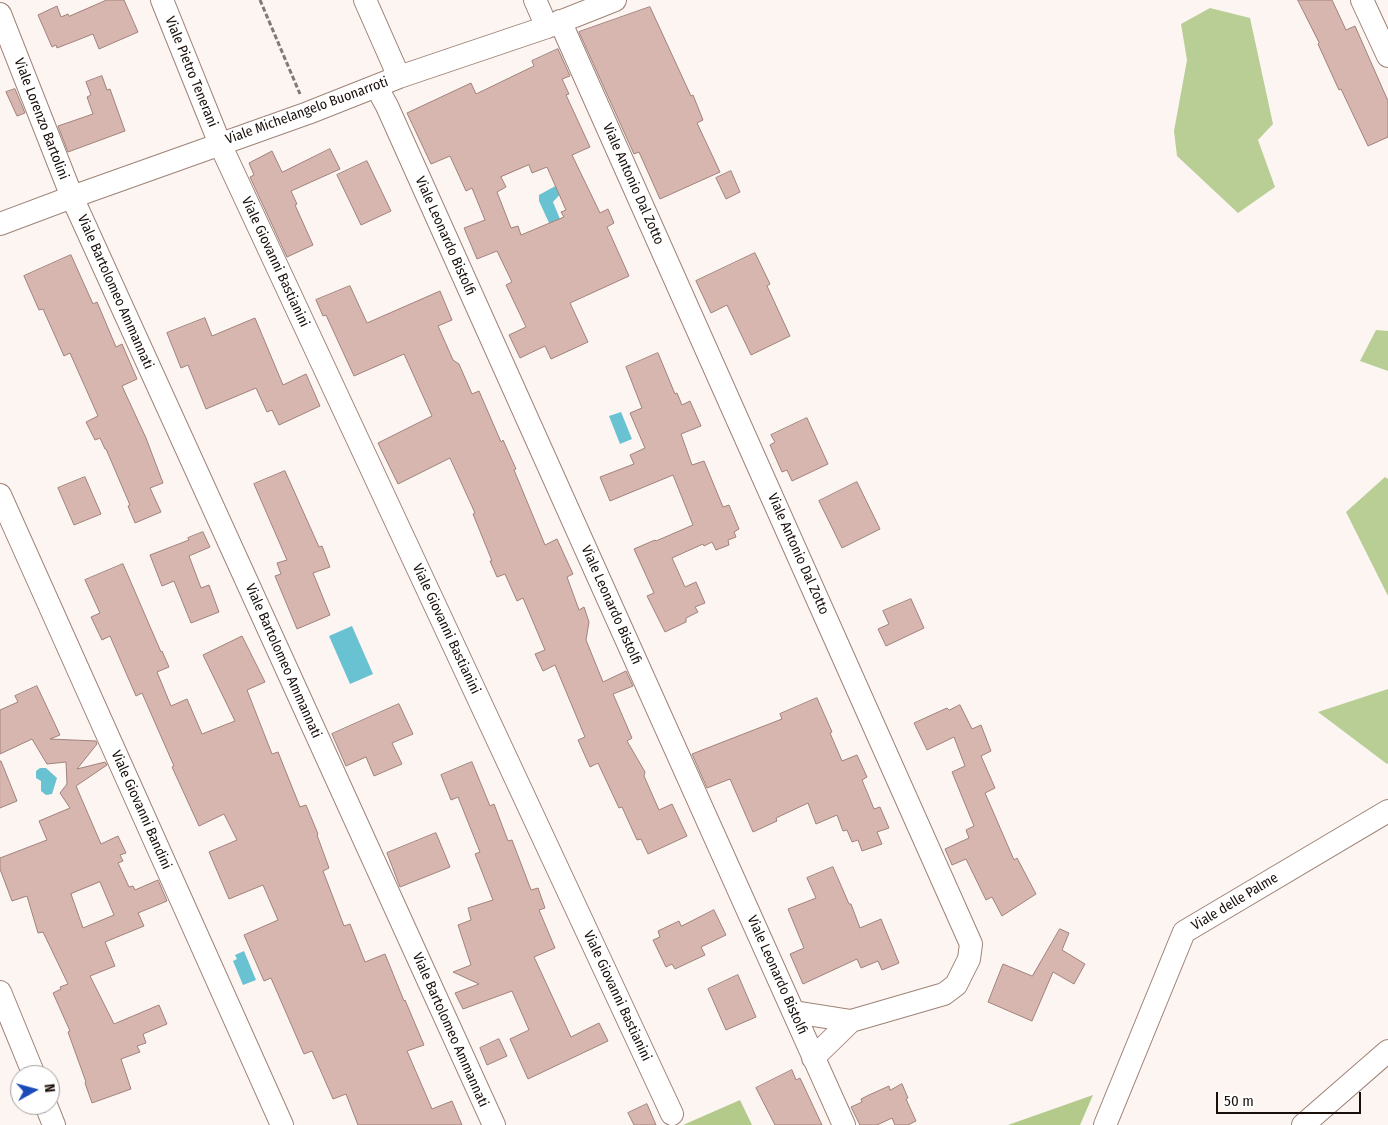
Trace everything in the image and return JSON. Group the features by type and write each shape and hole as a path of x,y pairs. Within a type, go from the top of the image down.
{"street":[{"name":"Viale Pietro Tenerani","path":"162,0 220,144"},
{"path":"365,0 399,77"},
{"name":"Viale Antonio Dal Zotto","path":"535,0 554,24 971,944 969,959 956,985 944,994 851,1021 794,1012"},
{"name":"Viale Michelangelo Buonarroti","path":"0,224 308,114 399,77 554,24 615,0"},
{"path":"1362,0 1388,56"},
{"name":"Viale Lorenzo Bartolini","path":"0,14 72,197"},
{"name":"Viale Leonardo Bistolfi","path":"376,86 387,106 844,1125"},
{"name":"Viale Giovanni Bastianini","path":"220,144 672,1114"},
{"name":"Viale Bartolomeo Ammannati","path":"72,197 494,1125"},
{"name":"Viale Giovanni Bandini","path":"0,494 282,1125"},
{"name":"Viale delle Palme","path":"1105,1125 1184,932 1388,812"},
{"path":"0,992 30,1065"},
{"name":"Viale Antonio Dal Zotto","path":"814,1058 851,1021"},
{"path":"1303,1125 1388,1051"}],"path":[{"path":"260,0 308,114"}],"green space":[{"path":"1210,8 1250,18 1273,124 1258,140 1275,187 1238,213 1177,156 1174,131 1187,60 1181,24"},
{"path":"1376,330 1388,331 1388,371 1360,361"},
{"path":"1385,477 1388,479 1388,596 1346,512"},
{"path":"1388,689 1388,763 1387,764 1318,712"},
{"path":"1093,1095 1080,1125 1008,1125"},
{"path":"740,1100 752,1125 683,1125"}],"water":[{"path":"559,184 562,192 553,202 560,219 550,225 539,201 539,195"},
{"path":"621,412 632,439 620,444 609,416"},
{"path":"352,626 373,674 350,684 329,636"},
{"path":"40,768 46,768 57,778 52,794 46,795 41,791 41,781 36,778 36,771"},
{"path":"244,951 256,980 243,985 233,961 237,959 235,955"}],"building":[{"path":"107,0 124,0 138,32 99,49 93,34 57,48 56,45 52,47 38,15 57,6 61,17 68,14 69,16"},
{"path":"1298,0 1332,0 1346,30 1355,26 1388,101 1388,137 1368,146 1341,89 1339,90"},
{"path":"650,7 691,96 693,95 703,120 697,123 720,172 660,199 639,152 634,154 579,32"},
{"path":"558,49 570,76 562,79 569,94 566,95 590,147 572,155 600,213 608,209 614,223 607,227 629,276 570,303 588,342 551,359 545,346 520,358 509,335 526,327 506,285 512,282 497,251 477,259 464,228 485,220 472,188 466,191 450,156 431,164 407,113 471,83 476,94 534,66 532,61","holes":["529,165 532,173 547,167 566,210 561,212 564,217 521,235 518,226 511,228 497,192 506,187 501,177"]},
{"path":"102,76 107,90 110,89 125,131 68,152 58,126 93,114 87,97 91,95 86,82"},
{"path":"15,89 25,113 17,116 6,92"},
{"path":"330,149 340,169 291,191 297,204 295,205 313,245 287,257 250,177 254,175 249,163 272,151 282,172"},
{"path":"367,161 391,211 361,225 337,175"},
{"path":"731,171 740,192 726,199 716,178"},
{"path":"755,253 770,284 767,286 790,336 751,355 727,305 711,313 696,281"},
{"path":"71,255 93,304 97,302 116,347 122,344 137,379 122,386 146,438 163,483 150,488 161,512 135,523 128,506 130,505 106,449 100,438 95,440 86,422 98,416 70,353 64,356 43,309 39,310 24,276"},
{"path":"350,286 367,323 440,291 452,320 438,326 453,360 459,364 472,394 479,391 501,442 503,440 516,469 514,470 545,545 557,539 573,574 567,577 579,610 584,607 589,622 586,640 603,682 626,671 633,686 613,694 632,738 627,741 645,772 644,776 659,810 672,804 687,836 648,854 641,839 637,840 622,807 619,808 598,763 590,767 578,740 585,737 555,665 543,671 535,654 545,650 523,598 517,601 505,574 497,577 473,514 475,513 450,458 398,484 378,443 432,416 404,354 354,376 326,315 323,316 316,300"},
{"path":"205,318 212,336 255,318 283,385 306,374 320,406 279,425 272,410 267,412 256,388 206,409 188,365 181,368 167,333"},
{"path":"658,353 675,394 677,393 682,405 690,401 701,426 681,434 692,465 704,461 723,507 729,505 739,529 734,532 736,537 728,540 729,545 716,550 712,542 704,546 703,544 672,558 685,587 696,582 705,603 695,607 698,612 686,618 686,622 665,632 647,596 654,593 634,549 693,525 673,475 610,501 600,477 634,464 630,455 645,448 630,413 642,408 626,367"},
{"path":"807,418 828,464 792,481 787,470 782,472 770,445 775,442 771,435"},
{"path":"285,471 319,547 322,546 330,567 313,573 330,615 297,629 275,576 281,574 277,563 287,560 254,484"},
{"path":"85,477 101,514 74,525 58,488"},
{"path":"857,482 880,529 842,548 819,501"},
{"path":"203,532 210,547 189,556 201,588 209,585 219,612 191,623 174,581 162,586 150,555 189,540 188,538"},
{"path":"123,564 169,667 157,672 171,706 187,699 202,734 235,721 203,655 242,636 265,682 247,690 272,754 278,752 300,807 306,805 318,834 329,868 323,871 344,926 350,924 365,962 385,954 424,1045 407,1051 432,1109 452,1101 462,1125 358,1125 346,1094 333,1099 312,1051 304,1054 271,978 264,981 244,935 278,920 263,885 229,899 209,852 237,840 224,814 199,826 172,767 174,766 142,693 136,696 110,636 102,640 91,617 100,613 85,580"},
{"path":"911,599 924,628 886,646 878,629 889,624 883,611"},
{"path":"37,686 60,735 50,739 96,741 97,744 77,769 105,762 107,765 76,786 101,844 118,836 126,853 120,855 123,861 118,863 129,887 133,886 135,890 158,880 167,901 138,913 144,926 105,942 115,966 90,976 114,1024 159,1005 167,1024 143,1034 146,1043 137,1046 140,1052 121,1059 131,1089 92,1103 68,1032 70,1031 53,993 61,989 60,987 68,984 43,932 38,933 27,896 12,901 0,869 0,858 47,840 39,821 70,808 60,793 67,784 66,762 47,764 32,739 0,754 0,710 18,702 15,696","holes":["100,882 114,915 83,928 71,894"]},
{"path":"817,698 842,761 857,755 867,777 862,780 874,809 880,807 889,828 877,832 882,844 862,851 858,840 852,842 847,830 843,831 837,815 816,824 808,803 776,818 777,821 753,832 730,779 707,788 692,754 782,719 780,714"},
{"path":"399,704 413,734 392,743 402,764 374,776 366,757 346,766 332,734"},
{"path":"960,705 972,729 981,725 991,751 981,756 995,788 985,793 1014,860 1017,858 1036,894 1002,916 992,897 986,900 966,859 952,865 945,849 969,838 966,830 974,826 952,772 965,766 954,737 927,750 914,723 947,708 949,710"},
{"path":"0,761 17,801 0,808"},
{"path":"472,762 490,806 494,804 508,841 512,840 531,890 538,888 545,908 539,910 555,948 534,957 571,1037 599,1023 608,1041 528,1079 510,1039 529,1030 512,991 463,1009 455,993 479,984 453,972 471,965 458,925 471,920 468,908 493,900 475,854 480,852 458,797 451,800 441,775"},
{"path":"436,833 450,867 400,887 387,853"},
{"path":"833,867 860,928 881,919 899,963 882,970 878,961 861,968 857,959 803,984 790,954 804,948 788,909 816,898 807,878"},
{"path":"714,910 726,935 701,947 705,955 675,969 672,964 666,967 653,940 660,937 658,931 679,921 681,926"},
{"path":"1060,929 1069,933 1062,950 1085,964 1074,984 1053,972 1032,1021 988,1002 1003,964 1032,976"},
{"path":"738,975 756,1017 726,1030 708,989"},
{"path":"499,1039 507,1056 487,1065 480,1048"},
{"path":"792,1070 796,1080 800,1078 822,1125 775,1125 756,1088"},
{"path":"902,1084 908,1098 906,1099 916,1121 908,1125 895,1125 892,1118 877,1125 860,1125 851,1107 862,1102 861,1099 869,1095 889,1086 890,1090"},
{"path":"647,1104 656,1125 634,1125 628,1113"}]}
